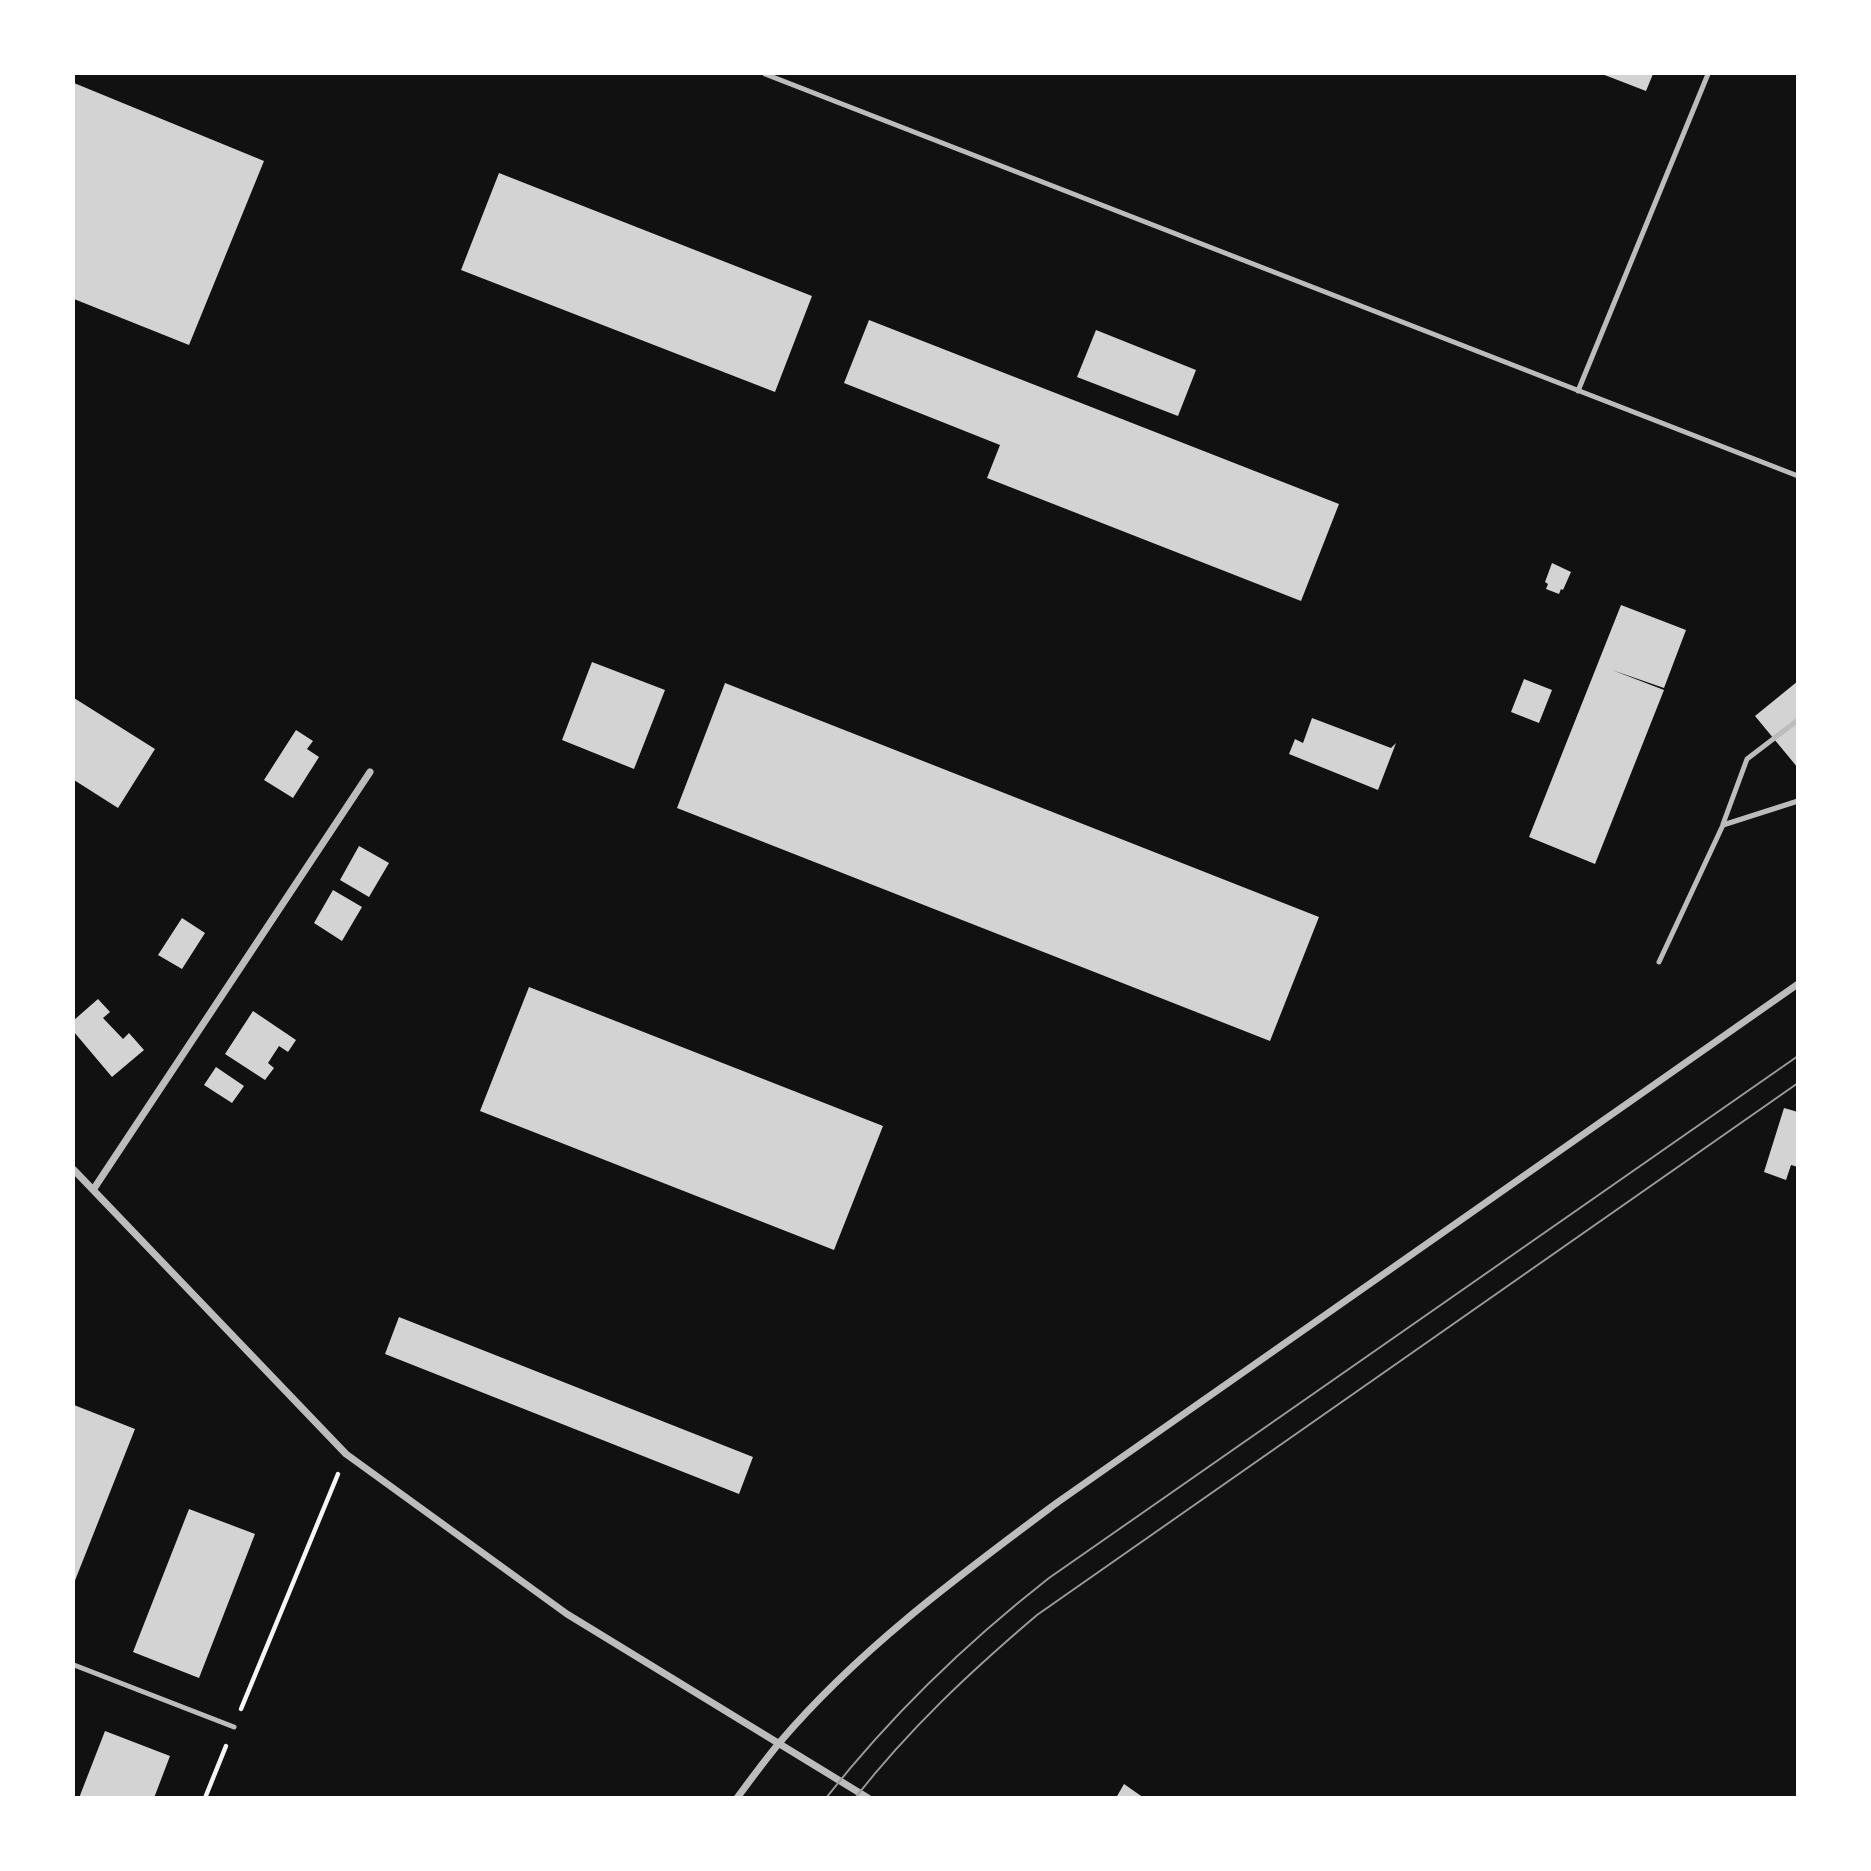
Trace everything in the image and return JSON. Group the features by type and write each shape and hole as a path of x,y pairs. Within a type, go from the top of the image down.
{"street":[{"path":"93,1190 370,772"},
{"path":"737,1797 780,1742 837,1682 883,1639 974,1564 1058,1502 1797,984"},
{"path":"74,1170 346,1454 567,1614 868,1797"}],"lane":[{"path":"765,74 1797,477"},
{"path":"1578,391 1707,74"},
{"path":"1659,962 1723,825 1747,759 1797,720"},
{"path":"1723,825 1797,801"},
{"path":"74,1665 234,1727"}],"path":[{"path":"205,1797 346,1454"}],"building":[{"path":"1602,74 1653,74 1646,91"},
{"path":"74,83 264,161 189,345 74,299"},
{"path":"499,173 812,296 775,392 461,270"},
{"path":"869,320 1339,504 1301,601 987,478 1000,445 844,383"},
{"path":"1096,330 1196,370 1178,416 1077,377"},
{"path":"1552,563 1571,572 1559,594 1546,589 1548,584 1545,582"},
{"path":"1621,605 1686,630 1664,688 1612,670 1664,690 1595,864 1529,837"},
{"path":"592,662 665,690 634,769 562,740"},
{"path":"1524,679 1552,690 1539,723 1511,712"},
{"path":"1798,681 1798,768 1755,716"},
{"path":"725,683 1319,917 1270,1041 677,808"},
{"path":"74,698 155,749 118,808 74,780"},
{"path":"1312,718 1391,748 1396,743 1378,790 1289,754 1295,739 1303,743"},
{"path":"296,730 313,741 307,749 319,757 293,798 264,780"},
{"path":"359,846 389,863 369,897 340,880"},
{"path":"333,890 362,907 342,941 314,923"},
{"path":"182,918 205,933 182,969 158,955"},
{"path":"529,987 883,1126 834,1250 480,1111"},
{"path":"98,999 110,1012 103,1018 123,1039 129,1033 144,1050 112,1077 74,1032 74,1020"},
{"path":"253,1011 296,1040 288,1052 279,1046 268,1063 274,1068 265,1080 225,1054"},
{"path":"216,1067 244,1086 232,1103 204,1085"},
{"path":"1784,1108 1798,1112 1798,1167 1791,1165 1786,1180 1764,1172"},
{"path":"399,1317 753,1457 739,1494 385,1354"},
{"path":"74,1405 135,1429 74,1583"},
{"path":"189,1509 255,1534 199,1678 133,1652"},
{"path":"105,1731 170,1756 154,1798 79,1798"},
{"path":"1124,1784 1144,1798 1116,1798"}],"tram line":[{"path":"826,1798 877,1737 931,1681 988,1628 1049,1578 1798,1056"},
{"path":"855,1798 897,1748 942,1702 1037,1615 1798,1083"}]}
